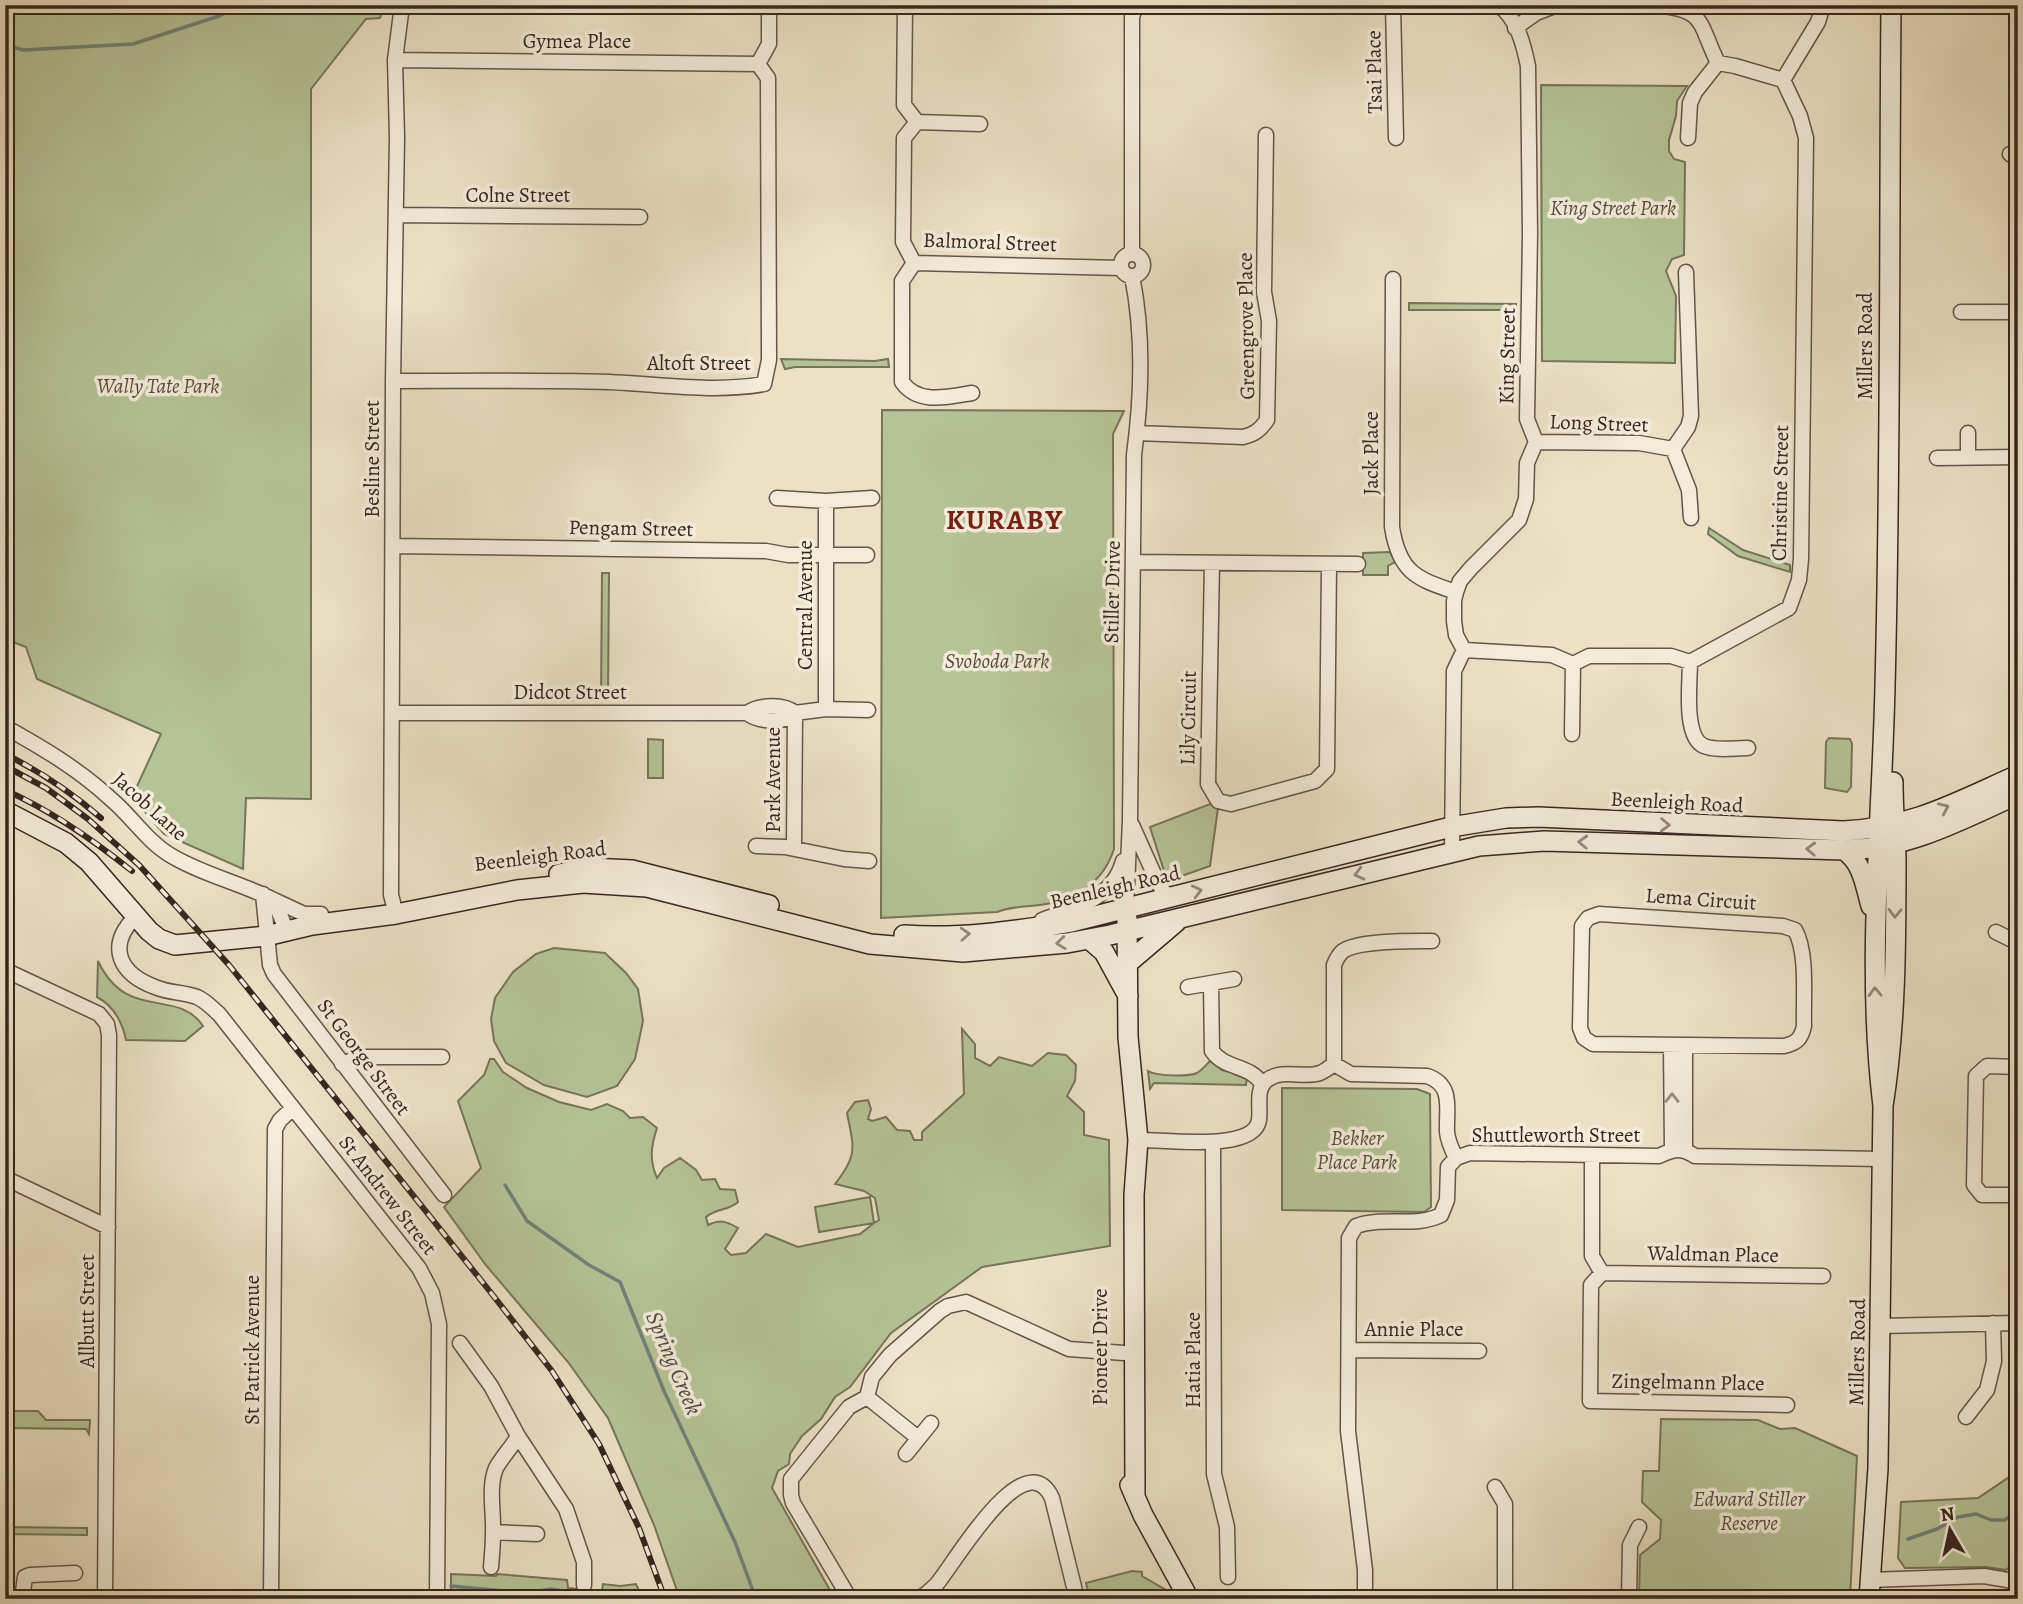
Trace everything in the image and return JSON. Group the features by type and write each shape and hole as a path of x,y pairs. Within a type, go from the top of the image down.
{"main road":[{"name":"Millers Road","path":"1883,1106 1890,1063 1893,1014 1885,687 1891,5"},
{"name":"Beenleigh Road","path":"5,811 66,843 89,862 135,917 159,939 175,945 272,928 321,914 564,884 618,884 647,887 870,944 963,951 1089,939 1479,846 1544,841 1844,850 1887,837 1925,816 2018,775"},
{"name":"Beenleigh Road","path":"272,928 312,925 591,868 610,868 632,870 688,883 872,932 944,935 1011,931 1071,922 1451,827 1506,818 1538,817 1831,831 1887,837 1934,833 2018,793"},
{"name":"Millers Road","path":"1869,1589 1878,1468 1883,1106 1877,1048 1876,924 1887,837"},
{"path":"1844,850 1854,857 1861,868 1876,924"},
{"name":"Pioneer Drive","path":"1126,909 1129,962 1128,1037 1138,1139 1134,1195 1135,1497"},
{"path":"1129,962 1182,917"},
{"path":"1089,939 1104,952 1128,997"},
{"name":"Pioneer Drive","path":"1134,1195 1125,1243 1124,1461 1135,1497 1189,1599"}],"street":[{"name":"Besline Street","path":"394,907 395,60 402,5"},
{"path":"758,64 769,44 769,5"},
{"path":"905,5 904,105 917,122 980,124"},
{"path":"1126,272 1123,258 1132,254 1132,18 1136,5"},
{"name":"Tsai Place","path":"1394,5 1396,138"},
{"name":"King Street","path":"1499,5 1506,10 1523,42 1528,66 1530,234 1527,419 1536,442"},
{"path":"1515,28 1536,13 1557,5"},
{"path":"1656,5 1682,8 1696,16 1717,63"},
{"path":"1717,63 1783,80 1818,22 1822,5"},
{"name":"Gymea Place","path":"395,60 758,64"},
{"path":"1688,138 1690,103 1717,63"},
{"name":"Altoft Street","path":"393,381 609,382 743,388 764,384 769,360 768,78 758,64"},
{"name":"Christine Street","path":"1690,662 1789,608 1799,580 1806,138 1800,116 1783,80"},
{"name":"Balmoral Street","path":"917,122 904,138 903,242 914,263 1126,272"},
{"name":"Greengrove Place","path":"1137,433 1243,438 1254,435 1267,420 1269,321 1264,292 1266,135"},
{"name":"Colne Street","path":"396,215 640,216"},
{"path":"914,263 902,281 902,382 908,391 920,397 949,397 972,393"},
{"name":"Stiller Drive","path":"1126,272 1140,330 1134,455 1126,909"},
{"path":"1673,449 1688,427 1691,416 1686,272"},
{"name":"Jack Place","path":"1393,279 1392,527 1396,548 1404,563 1417,577 1456,592"},
{"path":"1961,312 2018,312"},
{"path":"1968,433 1968,457"},
{"path":"1464,650 1456,635 1454,621 1456,592 1460,581 1471,568 1519,520 1526,499 1527,463 1536,442"},
{"name":"Long Street","path":"1536,442 1639,443 1673,449 1689,490 1691,517"},
{"path":"1937,458 2018,457"},
{"path":"777,498 826,501 872,498"},
{"name":"Central Avenue","path":"825,709 826,501"},
{"name":"Pengam Street","path":"393,546 867,555"},
{"path":"1133,562 1358,564"},
{"name":"Lily Circuit","path":"1212,564 1208,784 1211,794 1218,802 1231,804 1315,781 1327,769 1329,565"},
{"path":"1464,650 1552,655 1573,664 1589,656 1671,656 1690,662 1690,720 1694,736 1703,746 1748,748"},
{"path":"1452,851 1454,671 1464,650"},
{"path":"1572,734 1573,664"},
{"name":"Didcot Street","path":"393,713 747,713 755,708 783,707 795,713 825,709 868,710"},
{"name":"Park Avenue","path":"794,848 795,713"},
{"name":"Jacob Lane","path":"5,727 56,757 91,782 120,807 156,845 172,856 304,914 321,914"},
{"path":"1129,827 1157,883 1168,898"},
{"path":"1011,931 1077,908 1109,888 1120,872 1129,827"},
{"name":"Park Avenue","path":"755,846 794,848 844,859 869,861"},
{"name":"St George Street","path":"268,897 272,928 270,965 274,974 444,1195"},
{"name":"Lema Circuit","path":"1599,914 1783,926 1795,930 1802,953 1802,1037 1794,1044 1784,1046 1678,1046 1593,1044 1584,1038 1580,1028 1582,926 1588,918 1599,914"},
{"name":"St Andrew Street","path":"135,917 120,941 119,954 126,970 157,988 198,998 219,1014 419,1268 432,1293 439,1324 437,1599"},
{"path":"1996,932 2018,943"},
{"path":"1334,1064 1334,965 1340,954 1346,949 1380,942 1432,941"},
{"name":"Allbutt Street","path":"5,970 99,1014 107,1024 109,1035 105,1599"},
{"path":"1188,987 1234,979"},
{"path":"1211,983 1212,1051 1226,1064 1249,1070 1258,1076 1262,1084"},
{"path":"1678,1046 1678,1149"},
{"path":"342,1064 360,1058 442,1057"},
{"path":"1138,1139 1213,1142 1233,1140 1254,1132 1258,1123 1259,1091 1270,1077 1281,1074 1320,1073 1334,1064"},
{"path":"1334,1064 1351,1074 1427,1076 1436,1079 1447,1094 1447,1133 1456,1158"},
{"path":"2018,1067 1987,1066 1976,1076 1974,1185 1982,1195 2018,1195"},
{"name":"St Patrick Avenue","path":"271,1599 275,1129 293,1108"},
{"name":"Hatia Place","path":"1213,1142 1214,1475 1227,1527 1228,1577"},
{"name":"Shuttleworth Street","path":"1365,1599 1365,1570 1349,1444 1349,1238 1356,1226 1369,1221 1428,1221 1441,1215 1447,1200 1448,1167 1456,1158 1470,1153 1659,1156 1678,1149 1695,1156 1882,1159"},
{"path":"1592,1155 1591,1256 1602,1273"},
{"path":"5,1178 108,1227"},
{"name":"Waldman Place","path":"1602,1273 1823,1276"},
{"name":"Zingelmann Place","path":"1602,1273 1591,1285 1590,1401 1787,1405"},
{"path":"850,1599 793,1503 791,1479 849,1407 867,1396 872,1377 890,1355 940,1311 959,1303 973,1305 1069,1349 1124,1353"},
{"path":"1880,1326 2018,1323"},
{"path":"1966,1417 1987,1390 1994,1361 1993,1324"},
{"path":"460,1343 491,1386 518,1436 566,1509 583,1562 583,1585"},
{"name":"Annie Place","path":"1349,1350 1479,1351"},
{"path":"867,1396 918,1438"},
{"path":"906,1454 930,1423"},
{"path":"491,1566 492,1497 497,1467 518,1436"},
{"path":"919,1599 935,1586 999,1502 1027,1482 1034,1482 1043,1484 1052,1497 1077,1599"},
{"path":"1495,1487 1505,1504 1504,1599"},
{"path":"1629,1599 1630,1545 1639,1527"},
{"path":"493,1532 537,1534"},
{"path":"22,1599 25,1577 75,1573"},
{"path":"1869,1589 1984,1576 2016,1584"}],"green space":[{"name":"Wally Tate Park","path":"5,5 384,5 380,18 366,19 311,89 311,799 246,798 243,869 164,834 132,797 161,734 37,679 26,647 5,639"},
{"name":"King Street Park","path":"1541,85 1687,86 1677,101 1669,140 1669,151 1674,159 1685,162 1684,255 1672,259 1666,271 1676,296 1675,363 1542,361"},
{"path":"1409,303 1516,304 1516,310 1409,310"},
{"path":"781,359 888,359 889,367 785,369"},
{"name":"Svoboda Park","path":"882,410 1124,411 1113,434 1114,849 1103,872 1095,881 1065,899 997,912 881,918"},
{"path":"1709,528 1743,550 1790,565 1790,572 1738,556 1708,534"},
{"path":"1390,552 1395,562 1388,566 1388,575 1363,575 1363,553"},
{"path":"602,573 609,573 608,698 601,698"},
{"path":"1829,738 1850,739 1852,744 1851,787 1847,792 1825,788 1826,742"},
{"path":"648,739 663,740 663,778 648,778"},
{"path":"1210,804 1218,808 1210,866 1173,879 1164,871 1150,827"},
{"path":"554,948 605,953 638,989 643,1021 635,1059 617,1086 587,1097 544,1085 506,1063 494,1041 491,1019 495,998 513,972 536,954"},
{"path":"98,961 110,980 123,992 137,999 180,1008 203,1026 185,1041 126,1040 116,1015 97,997"},
{"path":"962,1029 975,1044 975,1058 990,1066 999,1057 1032,1066 1048,1053 1066,1055 1076,1065 1075,1081 1067,1096 1084,1112 1084,1135 1109,1140 1110,1246 982,1267 891,1333 850,1387 835,1397 821,1419 802,1436 790,1454 789,1464 778,1471 772,1488 835,1599 680,1599 654,1525 608,1418 568,1362 485,1264 444,1207 481,1168 458,1101 484,1075 490,1059 494,1059 503,1072 527,1088 559,1102 591,1110 607,1104 623,1111 630,1118 643,1117 657,1128 652,1153 657,1178 664,1168 680,1158 696,1170 702,1180 715,1179 720,1189 735,1190 738,1202 706,1217 708,1225 723,1222 738,1228 725,1249 731,1255 746,1253 766,1234 798,1247 860,1234 879,1220 875,1198 864,1191 835,1184 851,1158 852,1143 847,1113 855,1102 868,1100 871,1109 868,1119 872,1121 886,1117 897,1130 910,1131 914,1140 922,1140 922,1132 964,1094"},
{"path":"1210,1061 1222,1070 1247,1076 1246,1085 1154,1083 1150,1089 1148,1071 1164,1075 1193,1074"},
{"name":"Bekker Place Park","path":"1282,1088 1417,1089 1430,1094 1431,1207 1424,1212 1282,1210"},
{"path":"870,1197 874,1223 819,1232 815,1207"},
{"path":"5,1411 38,1411 46,1420 90,1420 89,1434 86,1429 5,1428"},
{"name":"Edward Stiller Reserve","path":"1661,1419 1758,1420 1780,1429 1795,1428 1857,1456 1850,1599 1639,1599 1640,1555 1660,1539 1661,1520 1642,1502 1643,1471 1659,1471"},
{"path":"2018,1465 2018,1560 2006,1570 1986,1567 1905,1568 1898,1558 1901,1502 1978,1498 2012,1475"},
{"path":"5,1527 87,1528 87,1535 5,1534"},
{"path":"1132,1571 1142,1572 1142,1576 1166,1590 1171,1599 1090,1599 1086,1583"},
{"path":"451,1574 497,1574 567,1580 568,1588 602,1591 603,1584 636,1584 643,1599 451,1599"}],"waterway":[{"path":"5,45 23,50 133,44 219,16 239,5"},
{"name":"Spring Creek","path":"505,1185 527,1221 589,1265 620,1282 664,1391 735,1542 756,1599"},
{"path":"1908,1539 1937,1529 1958,1517 1976,1514 1991,1520 2005,1520 2018,1509"},
{"path":"451,1586 526,1593 551,1589 611,1599"}],"railway":[{"path":"5,754 55,783 101,818"},
{"path":"5,766 46,788 88,819 139,865 229,965 488,1289 552,1371 599,1444 639,1528 665,1599"},
{"path":"5,790 71,826 132,871"}],"district":[{"name":"KURABY","path":"1005,520"}]}
